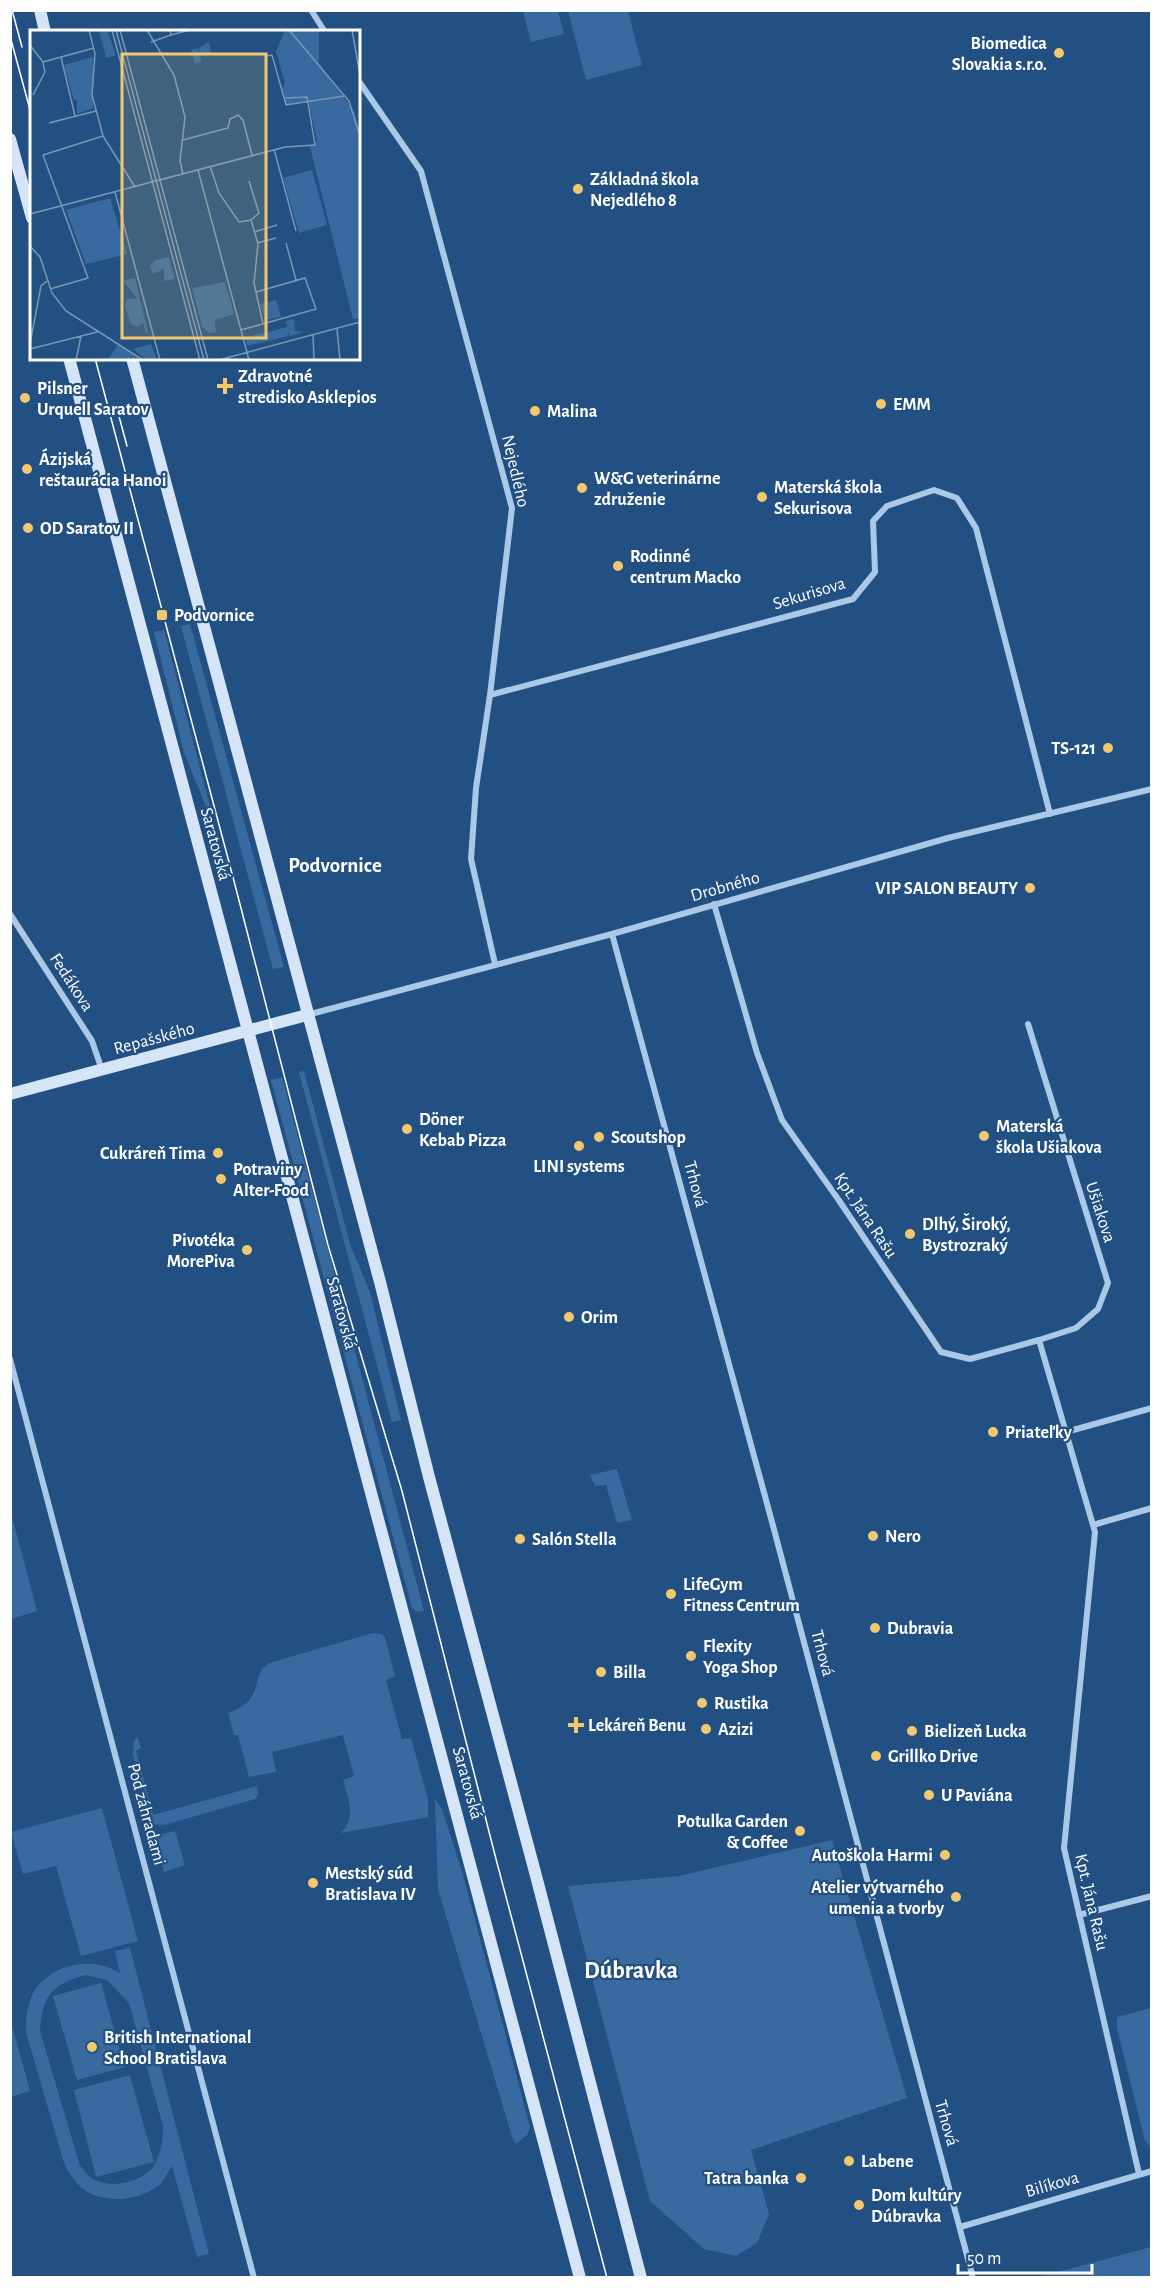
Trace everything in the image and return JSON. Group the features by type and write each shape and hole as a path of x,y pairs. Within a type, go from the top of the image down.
{"main road":[{"path":"40,10 45,30"},
{"path":"10,139 30,211"},
{"name":"Saratovská","path":"70,360 580,2277"},
{"path":"133,360 374,1261 429,1478 641,2277"},
{"name":"Repašského","path":"10,1094 307,1015"}],"street":[{"path":"311,10 324,30"},
{"name":"Nejedlého","path":"360,83 421,171 512,508 490,694 476,788 471,859 495,964"},
{"name":"Sekurisova","path":"490,694 853,599 875,572 873,521 887,506 934,490 957,498 976,528 1050,814"},
{"name":"Drobného","path":"307,1015 612,934 948,838 1152,789"},
{"name":"Kpt. Jána Rašu","path":"714,904 757,1053 782,1120 941,1352 970,1359 1039,1340 1095,1532 1064,1848 1139,2174"},
{"name":"Fedákova","path":"10,914 92,1041 102,1070"},
{"name":"Trhová","path":"612,934 776,1533 973,2277"},
{"name":"Ušiakova","path":"1028,1024 1108,1283 1098,1309 1076,1328 1039,1340"},
{"name":"Pod záhradami","path":"10,1359 254,2277"},
{"path":"1066,1432 1152,1408"},
{"path":"1093,1525 1152,1508"},
{"path":"1079,1915 1152,1896"},
{"name":"Bilíkova","path":"960,2227 1152,2171"}],"shaded area":[{"path":"523,11 558,11 564,34 531,42"},
{"path":"568,11 628,11 642,65 586,80"},
{"path":"190,624 284,967 273,969 181,626"},
{"path":"164,630 211,810 208,812 184,752 154,632"},
{"path":"304,1071 350,1244 370,1292 401,1420 392,1422 299,1072"},
{"path":"282,1077 424,1611 417,1612 412,1608 271,1080"},
{"path":"617,1469 632,1520 617,1523 606,1485 595,1486 590,1475"},
{"path":"11,1513 37,1611 10,1619"},
{"path":"373,1633 382,1634 385,1638 395,1676 386,1680 402,1739 411,1738 428,1799 428,1817 341,1833 349,1821 350,1814 343,1780 354,1776 343,1735 272,1752 276,1772 249,1777 238,1735 234,1735 228,1713 248,1701 256,1688 263,1668 269,1663"},
{"path":"137,1737 141,1748 136,1751 153,1815 257,1786 258,1795 255,1799 164,1825 153,1824 133,1755 134,1741"},
{"path":"435,1799 442,1809 463,1875 530,2127 527,2135 516,2144 438,1889"},
{"path":"102,1808 138,1941 81,1956 56,1866 23,1874 11,1832"},
{"path":"175,1831 185,1865 164,1872 154,1836"},
{"path":"832,1840 907,2098 751,2150 769,2214 757,2243 736,2256 704,2249 650,2201 568,1886 679,1876"},
{"path":"130,1948 209,2254 197,2257 172,2166 162,2182 145,2193 124,2199 112,2199 83,2189 72,2177 64,2163 26,2032 29,2005 32,1995 43,1981 63,1968 74,1965 98,1965 120,1973 115,1951","holes":["85,1975 107,1980 129,2003 163,2126 161,2147 153,2167 141,2177 116,2184 93,2179 80,2166 40,2031 46,2000 57,1987"]},
{"path":"101,1983 125,2067 77,2080 53,1996"},
{"path":"1152,2008 1151,2147 1145,2141 1117,2028 1117,2017"},
{"path":"11,2022 30,2091 10,2097"},
{"path":"130,2075 154,2162 96,2177 74,2090"},
{"path":"1151,2247 1151,2277 1039,2277"}],"tram line":[{"path":"12,10 22,47"},
{"path":"10,36 30,110"},
{"path":"96,360 328,1245 402,1491 607,2278"},
{"path":"116,405 127,446"}],"place":[{"name":"Biomedica Slovakia s.r.o.","path":"1059,53"},
{"name":"Základná škola Nejedlého 8","path":"578,189"},
{"name":"Zdravotné stredisko Asklepios","path":"225,386"},
{"name":"Pilsner Urquell Saratov","path":"25,398"},
{"name":"EMM","path":"881,404"},
{"name":"Malina","path":"535,411"},
{"name":"Ázijská reštaurácia Hanoi","path":"27,469"},
{"name":"W&G veterinárne združenie","path":"582,488"},
{"name":"Materská škola Sekurisova","path":"762,497"},
{"name":"OD Saratov II","path":"28,528"},
{"name":"Rodinné centrum Macko","path":"618,566"},
{"name":"Podvornice","path":"162,615"},
{"name":"TS-121","path":"1108,748"},
{"name":"VIP SALON BEAUTY","path":"1030,888"},
{"name":"Döner Kebab Pizza","path":"407,1129"},
{"name":"Materská škola Ušiakova","path":"984,1136"},
{"name":"Scoutshop","path":"599,1137"},
{"name":"LINI systems","path":"579,1146"},
{"name":"Cukráreň Tima","path":"218,1153"},
{"name":"Potraviny Alter-Food","path":"221,1179"},
{"name":"Dlhý, Široký, Bystrozraký","path":"910,1234"},
{"name":"Pivotéka MorePiva","path":"247,1250"},
{"name":"Orim","path":"569,1317"},
{"name":"Priateľky","path":"993,1432"},
{"name":"Nero","path":"873,1536"},
{"name":"Salón Stella","path":"520,1539"},
{"name":"LifeGym Fitness Centrum","path":"671,1594"},
{"name":"Dubravia","path":"875,1628"},
{"name":"Flexity Yoga Shop","path":"691,1656"},
{"name":"Billa","path":"601,1672"},
{"name":"Rustika","path":"702,1703"},
{"name":"Lekáreň Benu","path":"576,1725"},
{"name":"Azizi","path":"706,1729"},
{"name":"Bielizeň Lucka","path":"912,1731"},
{"name":"Grillko Drive","path":"876,1756"},
{"name":"U Paviána","path":"929,1795"},
{"name":"Potulka Garden & Coffee","path":"800,1831"},
{"name":"Autoškola Harmi","path":"945,1855"},
{"name":"Mestský súd Bratislava IV","path":"313,1883"},
{"name":"Atelier výtvarného umenia a tvorby","path":"956,1897"},
{"name":"British International School Bratislava","path":"92,2047"},
{"name":"Labene","path":"849,2161"},
{"name":"Tatra banka","path":"801,2178"},
{"name":"Dom kultúry Dúbravka","path":"859,2205"}],"district":[{"name":"Podvornice","path":"335,865"},
{"name":"Dúbravka","path":"631,1970"}]}
